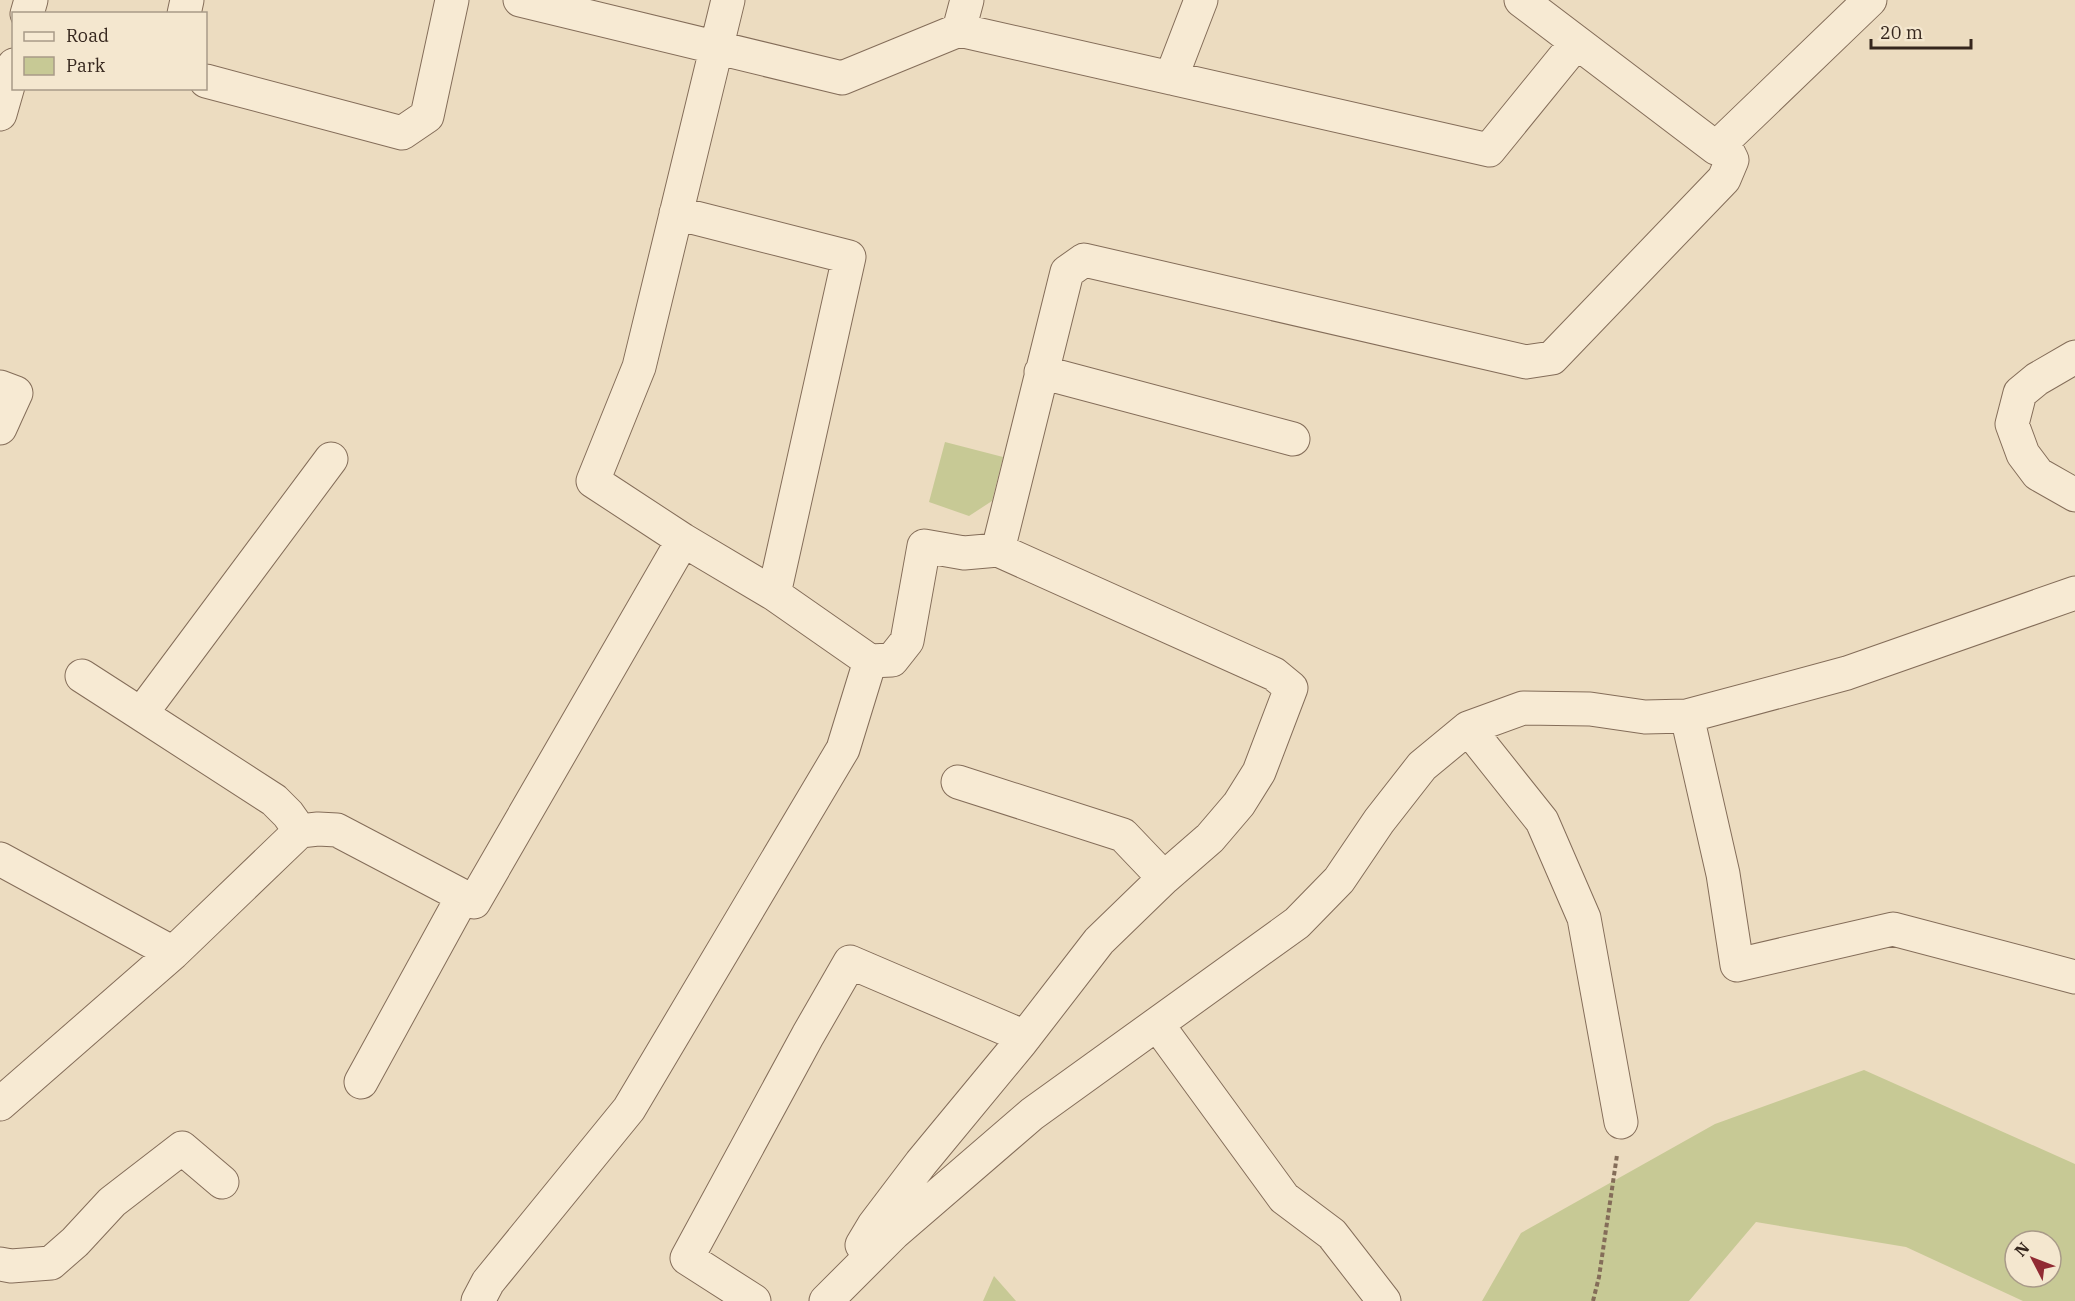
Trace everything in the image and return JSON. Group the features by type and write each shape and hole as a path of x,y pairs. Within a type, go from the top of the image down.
{"street":[{"path":"207,81 402,133 427,116 452,0"},
{"path":"520,0 842,78 963,15 1170,78 1489,150 1576,43"},
{"path":"728,0 639,367 593,481 683,540 774,594 870,661 892,660 907,641 924,546 964,553 998,550 1274,674 1291,688 1259,772 1239,804 1210,838 1164,878 1099,941 874,1225 831,1296"},
{"path":"1170,78 1201,0"},
{"path":"1521,0 1716,148 1870,0"},
{"path":"0,114 12,72"},
{"path":"998,550 1067,272 1084,260 1526,362 1552,358 1724,179 1732,160 1723,142"},
{"path":"676,213 849,257 774,594"},
{"path":"2075,357 2037,379 2020,393 2012,424 2023,454 2038,474 2075,495"},
{"path":"1041,372 1293,439"},
{"path":"0,387 16,393 0,428"},
{"path":"141,714 330,459"},
{"path":"0,1104 173,953 300,831 337,830 474,902 683,540"},
{"path":"831,1296 894,1233 1032,1114 1297,923 1339,880 1379,820 1422,766 1468,728 1523,708 1590,709 1645,717 1687,717 1847,673 2075,593"},
{"path":"478,1301 488,1282 629,1109 843,749 870,661"},
{"path":"82,676 274,801 288,814 300,831"},
{"path":"1687,717 1723,874 1737,965 1893,929 2075,977"},
{"path":"1468,728 1542,821 1584,918 1621,1122"},
{"path":"958,782 1123,835 1164,878"},
{"path":"0,859 173,953"},
{"path":"360,1082 463,896"},
{"path":"754,1301 687,1258 850,962 1025,1037"},
{"path":"1157,1024 1284,1198 1332,1234 1384,1301"},
{"path":"0,1264 11,1266 51,1263 75,1242 112,1202 182,1148 222,1182"}],"path":[{"path":"1593,1301 1599,1277 1621,1122"}],"green space":[{"path":"945,442 1003,457 992,501 969,516 929,502"},
{"path":"1864,1070 2075,1164 2075,1301 2023,1301 1906,1247 1756,1222 1689,1301 1482,1301 1521,1233 1715,1124"},
{"path":"994,1276 1016,1301 983,1301"}]}
